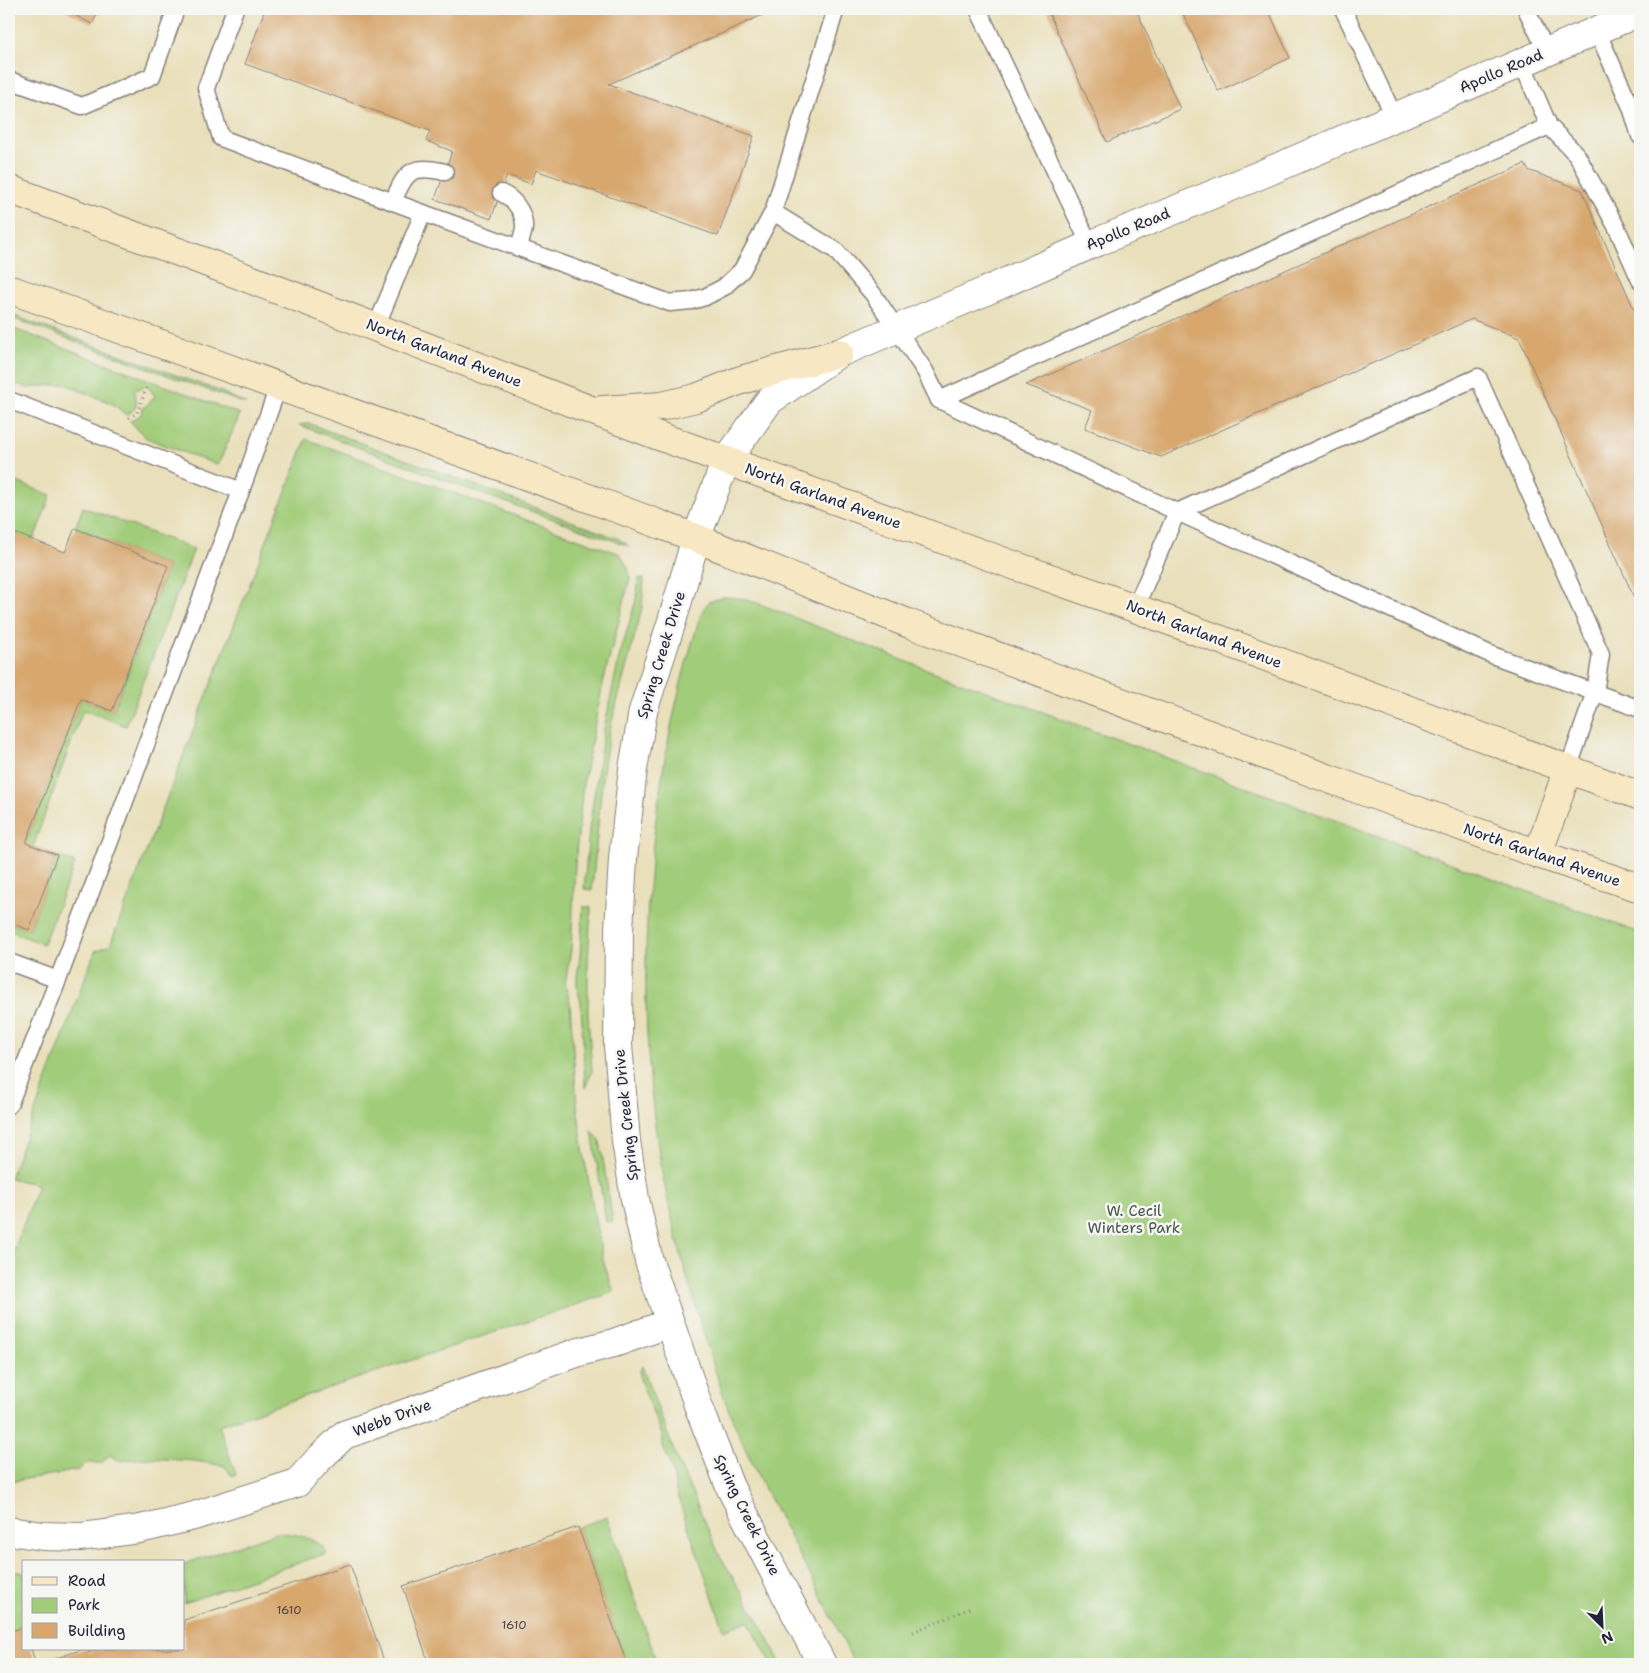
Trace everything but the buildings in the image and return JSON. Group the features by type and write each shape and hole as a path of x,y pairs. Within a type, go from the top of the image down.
{"main road":[{"name":"North Garland Avenue","path":"9,189 594,410 656,436 1135,608 1640,796"},
{"name":"North Garland Avenue","path":"9,289 696,538 910,624 1336,782 1640,888"},
{"path":"594,410 662,406 696,398 741,380 839,353"},
{"path":"1538,854 1568,769"}],"street":[{"name":"Apollo Road","path":"696,538 726,461 769,400 839,353 897,330 1090,245 1395,118 1640,12"},
{"name":"Spring Creek Drive","path":"696,538 643,711 633,769 623,858 619,930 618,1045 626,1141 635,1199 649,1260 698,1405 730,1487 822,1664"},
{"name":"Webb Drive","path":"9,1531 81,1537 140,1529 194,1516 297,1483 344,1435 579,1352 614,1343 670,1323"}],"lane":[{"path":"9,80 82,106 152,76 176,9"},
{"path":"235,9 206,88 221,138 670,304 691,301 705,296 724,287 742,270 773,212 836,9"},
{"path":"978,9 1090,245"},
{"path":"1343,9 1395,118"},
{"path":"1526,9 1550,126 1577,155 1617,228 1640,280"},
{"path":"1597,31 1631,107 1640,136"},
{"path":"939,400 1550,126"},
{"path":"393,202 404,178 412,173 421,169 444,172"},
{"path":"500,193 512,199 519,209 524,227 519,248"},
{"path":"376,327 422,212"},
{"path":"773,212 835,250 873,294 925,371 939,400 1176,512 1492,655 1640,709"},
{"path":"1135,608 1176,512 1478,378 1601,654 1596,692 1568,769"},
{"path":"9,1105 58,980 278,387"},
{"path":"9,400 241,491"},
{"path":"9,962 58,980"}],"path":[{"path":"107,438 137,413 147,386"},
{"path":"913,1632 970,1608"}],"green space":[{"path":"9,314 222,392 246,404 9,317"},
{"path":"9,327 240,414 219,463 217,465 151,440 145,437 130,421 141,415 144,406 155,396 147,386 135,390 135,407 126,415 113,404 64,384 28,388 9,382"},
{"path":"310,424 619,539 629,546 463,487 299,425"},
{"path":"306,439 620,554 628,568 630,578 603,683 583,784 575,864 571,950 565,984 570,1002 577,1105 584,1155 604,1264 614,1292 219,1425 236,1475 231,1475 225,1466 195,1461 144,1458 120,1461 109,1455 102,1463 86,1463 79,1470 9,1482 9,1264 38,1185 10,1178 95,951 110,945"},
{"path":"9,479 51,495 33,541 9,531"},
{"path":"83,507 194,549 126,726 83,710 33,847 25,845 81,699 113,711 168,566 75,528"},
{"path":"639,578 644,579 642,608 610,729 603,771 592,890 584,889 589,830 604,729 619,658 636,600"},
{"name":"W. Cecil Winters Park","path":"723,597 738,598 757,603 913,664 1640,933 1640,1664 854,1664 840,1633 760,1479 726,1404 709,1353 677,1240 661,1166 653,1112 648,1057 646,946 654,836 661,781 681,683 702,611 711,601"},
{"path":"57,856 75,863 43,944 9,931 9,922 29,930"},
{"path":"583,907 591,907 588,1016 592,1071 585,1088 581,1003 577,987"},
{"path":"592,1131 600,1141 613,1221 606,1222"},
{"path":"642,1366 677,1459 719,1554 764,1630 781,1664 772,1664 748,1621 724,1630 677,1495 672,1469 662,1444 662,1435 640,1379"},
{"path":"607,1517 657,1663 655,1664 627,1664 578,1527"},
{"path":"275,1533 304,1537 317,1543 327,1553 185,1603 185,1564"},
{"path":"9,1563 12,1571 22,1573 22,1628 10,1632"}]}
